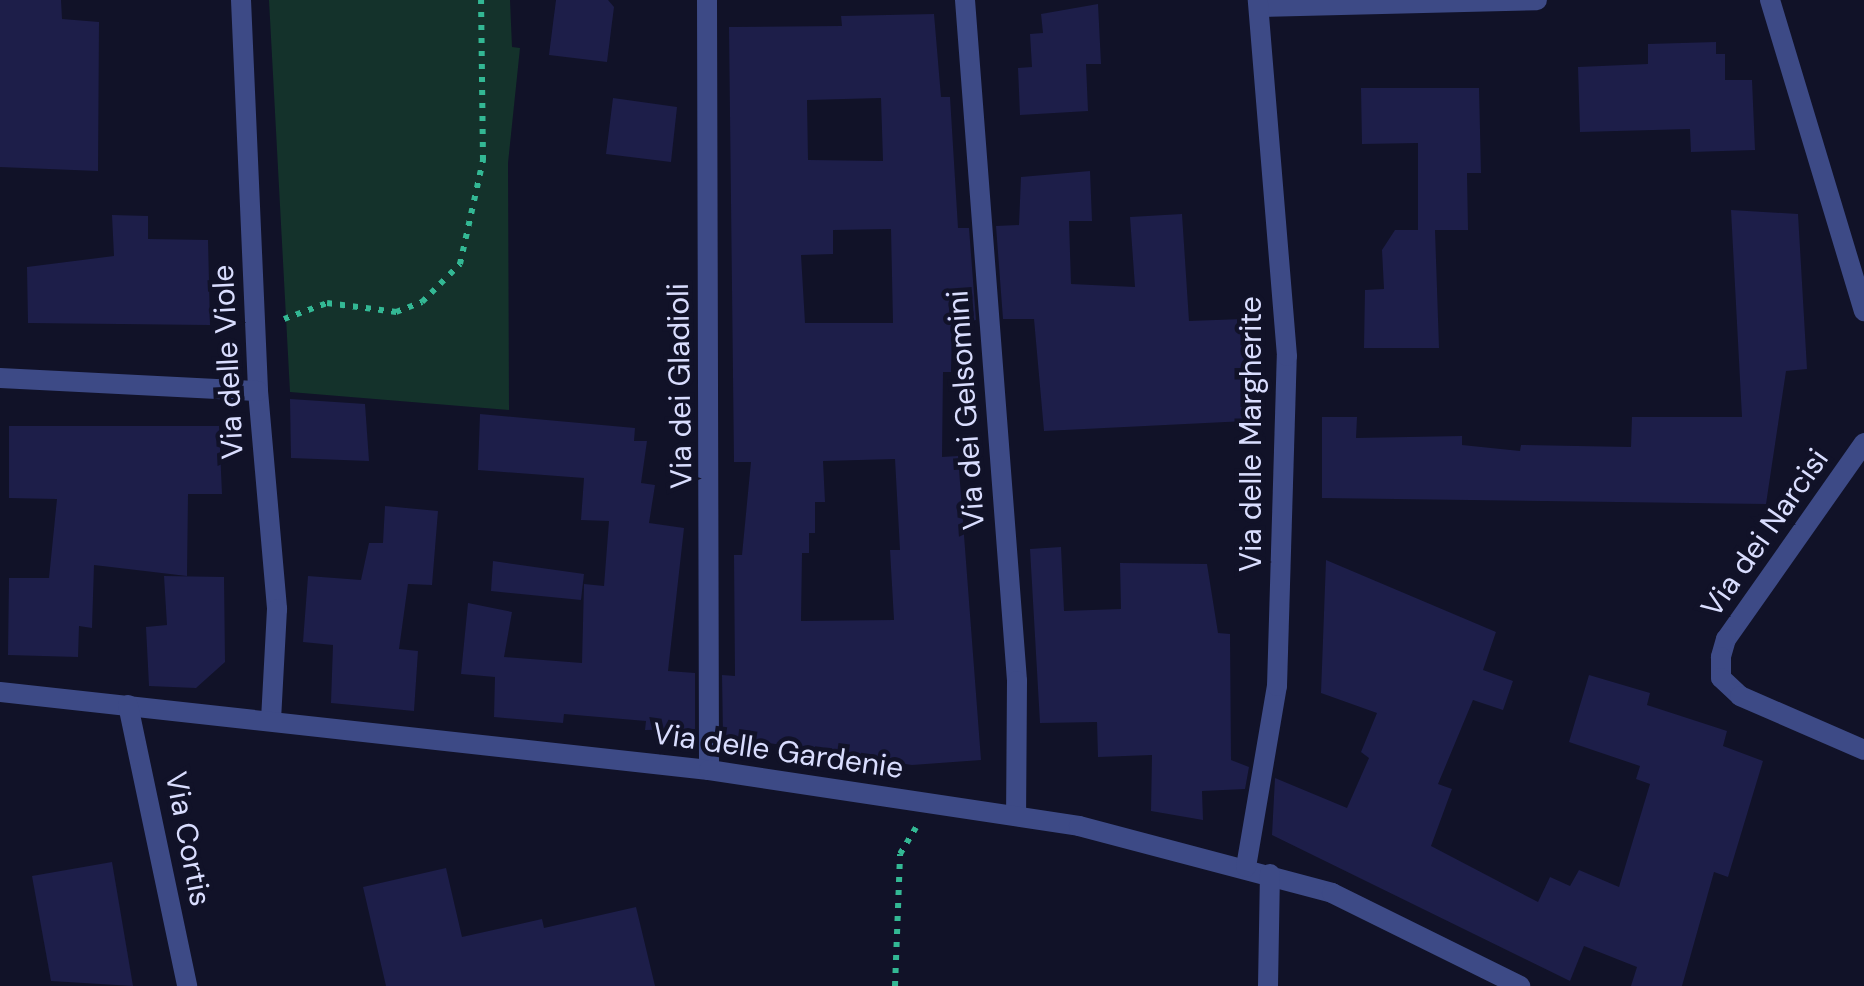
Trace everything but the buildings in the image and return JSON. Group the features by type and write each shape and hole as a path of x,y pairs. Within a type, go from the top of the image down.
{"street":[{"name":"Via delle Viole","path":"241,0 258,391 278,609 270,719"},
{"name":"Via dei Gladioli","path":"706,0 709,770"},
{"name":"Via dei Gelsomini","path":"965,0 1016,681 1016,816"},
{"path":"1258,4 1536,0"},
{"path":"1770,0 1864,311"},
{"name":"Via delle Margherite","path":"1246,867 1277,686 1287,356 1258,4"},
{"path":"0,378 258,391"},
{"name":"Via dei Narcisi","path":"1864,442 1726,640 1721,657 1722,678 1740,696 1864,750"},
{"name":"Via delle Gardenie","path":"0,692 709,770 1016,816 1246,867 1332,893 1520,986"},
{"name":"Via Cortis","path":"128,705 186,986"},
{"path":"1268,986 1270,874"}],"path":[{"path":"255,332 327,303 396,312 422,302 460,264 482,160 480,0"},
{"path":"895,986 900,854 914,828 943,805"}],"green space":[{"path":"269,0 510,0 512,47 520,48 508,163 509,410 290,392"}]}
